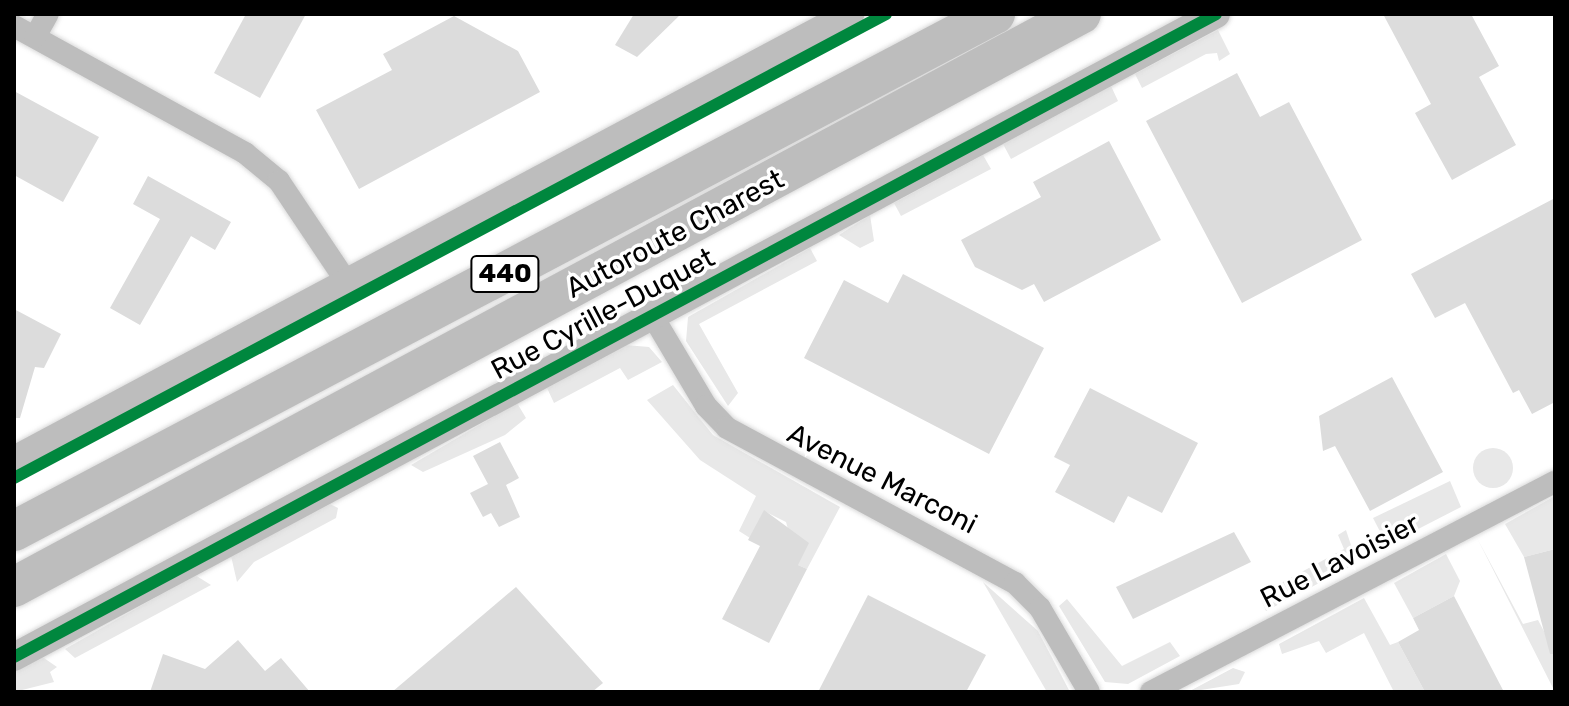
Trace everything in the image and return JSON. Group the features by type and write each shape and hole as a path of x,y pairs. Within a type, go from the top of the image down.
{"highway":[{"path":"613,218 819,84 945,14"},
{"name":"Autoroute Charest","path":"14,531 995,14"},
{"name":"Autoroute Charest","path":"14,587 1081,14"},
{"path":"975,73 1102,14"}],"street":[{"path":"35,37 48,14"},
{"path":"14,460 850,14"},
{"name":"Rue Cyrille-Duquet","path":"14,657 1216,14"},
{"path":"14,26 245,153 279,181 348,284"},
{"name":"Avenue Marconi","path":"652,315 706,406 727,428 1015,583 1040,608 1089,692"},
{"name":"Rue Lavoisier","path":"1151,692 1555,482"}],"shaded area":[{"path":"1218,30 1230,54 1219,61 1217,53 1206,54 1142,88 1135,74"},
{"path":"1111,86 1118,101 1011,159 1003,144"},
{"path":"983,155 991,169 901,216 894,203"},
{"path":"870,215 874,241 860,248 839,235"},
{"path":"810,248 817,261 699,324 738,393 728,406 686,341 688,317"},
{"path":"625,345 649,347 662,362 628,380 620,368 554,403 547,388"},
{"path":"673,385 713,435 840,507 807,569 798,565 786,522 764,511 750,538 739,531 756,496 700,460 647,400"},
{"path":"517,403 526,418 505,435 423,472 411,465"},
{"path":"1493,448 1507,454 1513,468 1507,482 1493,488 1479,482 1473,468 1479,454"},
{"path":"1450,481 1461,507 1387,545 1373,518"},
{"path":"1555,496 1555,549 1524,557 1505,524"},
{"path":"330,504 338,508 336,518 254,562 237,582 231,556"},
{"path":"1346,530 1357,563 1266,611 1259,595 1344,549 1338,535"},
{"path":"1477,538 1523,624 1538,620 1555,652 1555,692"},
{"path":"1446,554 1460,581 1454,596 1413,618 1394,583"},
{"path":"195,575 211,585 75,658 65,649"},
{"path":"983,582 1038,631 1070,692 1047,692"},
{"path":"1364,598 1390,645 1398,642 1425,692 1394,692 1364,633 1326,653 1319,641 1282,654 1279,644"},
{"path":"1067,599 1122,666 1170,642 1180,656 1128,684 1105,682 1059,606"},
{"path":"41,656 57,667 50,672 54,682 14,692 14,671"},
{"path":"1233,668 1245,672 1239,684 1188,692"}],"building":[{"path":"246,14 306,14 260,98 214,73"},
{"path":"634,14 681,14 637,57 615,45"},
{"path":"1383,14 1471,14 1499,66 1479,77 1516,145 1452,180 1415,113 1431,104"},
{"path":"454,16 518,51 540,92 359,189 316,110 392,70 383,54"},
{"path":"1237,73 1260,117 1289,102 1362,240 1242,303 1146,121"},
{"path":"14,91 99,137 63,202 14,175"},
{"path":"1109,141 1161,240 1044,302 1034,284 1022,290 975,267 961,240 1041,197 1033,182"},
{"path":"148,176 231,222 215,250 191,236 140,325 110,308 160,219 133,204"},
{"path":"1555,198 1555,402 1532,414 1519,390 1513,393 1465,303 1435,318 1411,274"},
{"path":"903,274 1044,348 989,454 804,358 844,280 888,303"},
{"path":"14,309 61,334 44,368 35,367 20,418 14,418"},
{"path":"1392,377 1443,472 1370,511 1335,446 1323,451 1319,416"},
{"path":"1090,388 1198,443 1162,513 1128,496 1114,523 1055,492 1070,465 1054,457"},
{"path":"500,442 519,478 506,485 520,517 499,527 491,513 483,517 470,493 488,484 473,456"},
{"path":"764,510 809,543 798,565 807,569 769,643 722,619 760,546 748,540"},
{"path":"1234,532 1251,562 1133,619 1116,587"},
{"path":"1555,549 1555,654 1550,654 1524,557"},
{"path":"516,587 603,683 592,692 392,692"},
{"path":"868,595 986,655 966,692 818,692"},
{"path":"1454,596 1504,692 1425,692 1398,642 1419,630 1413,618"},
{"path":"238,640 265,671 281,658 310,692 150,692 163,654 205,669"}],"cycle path":[{"path":"14,478 886,14"},
{"path":"14,657 1216,14"}]}
